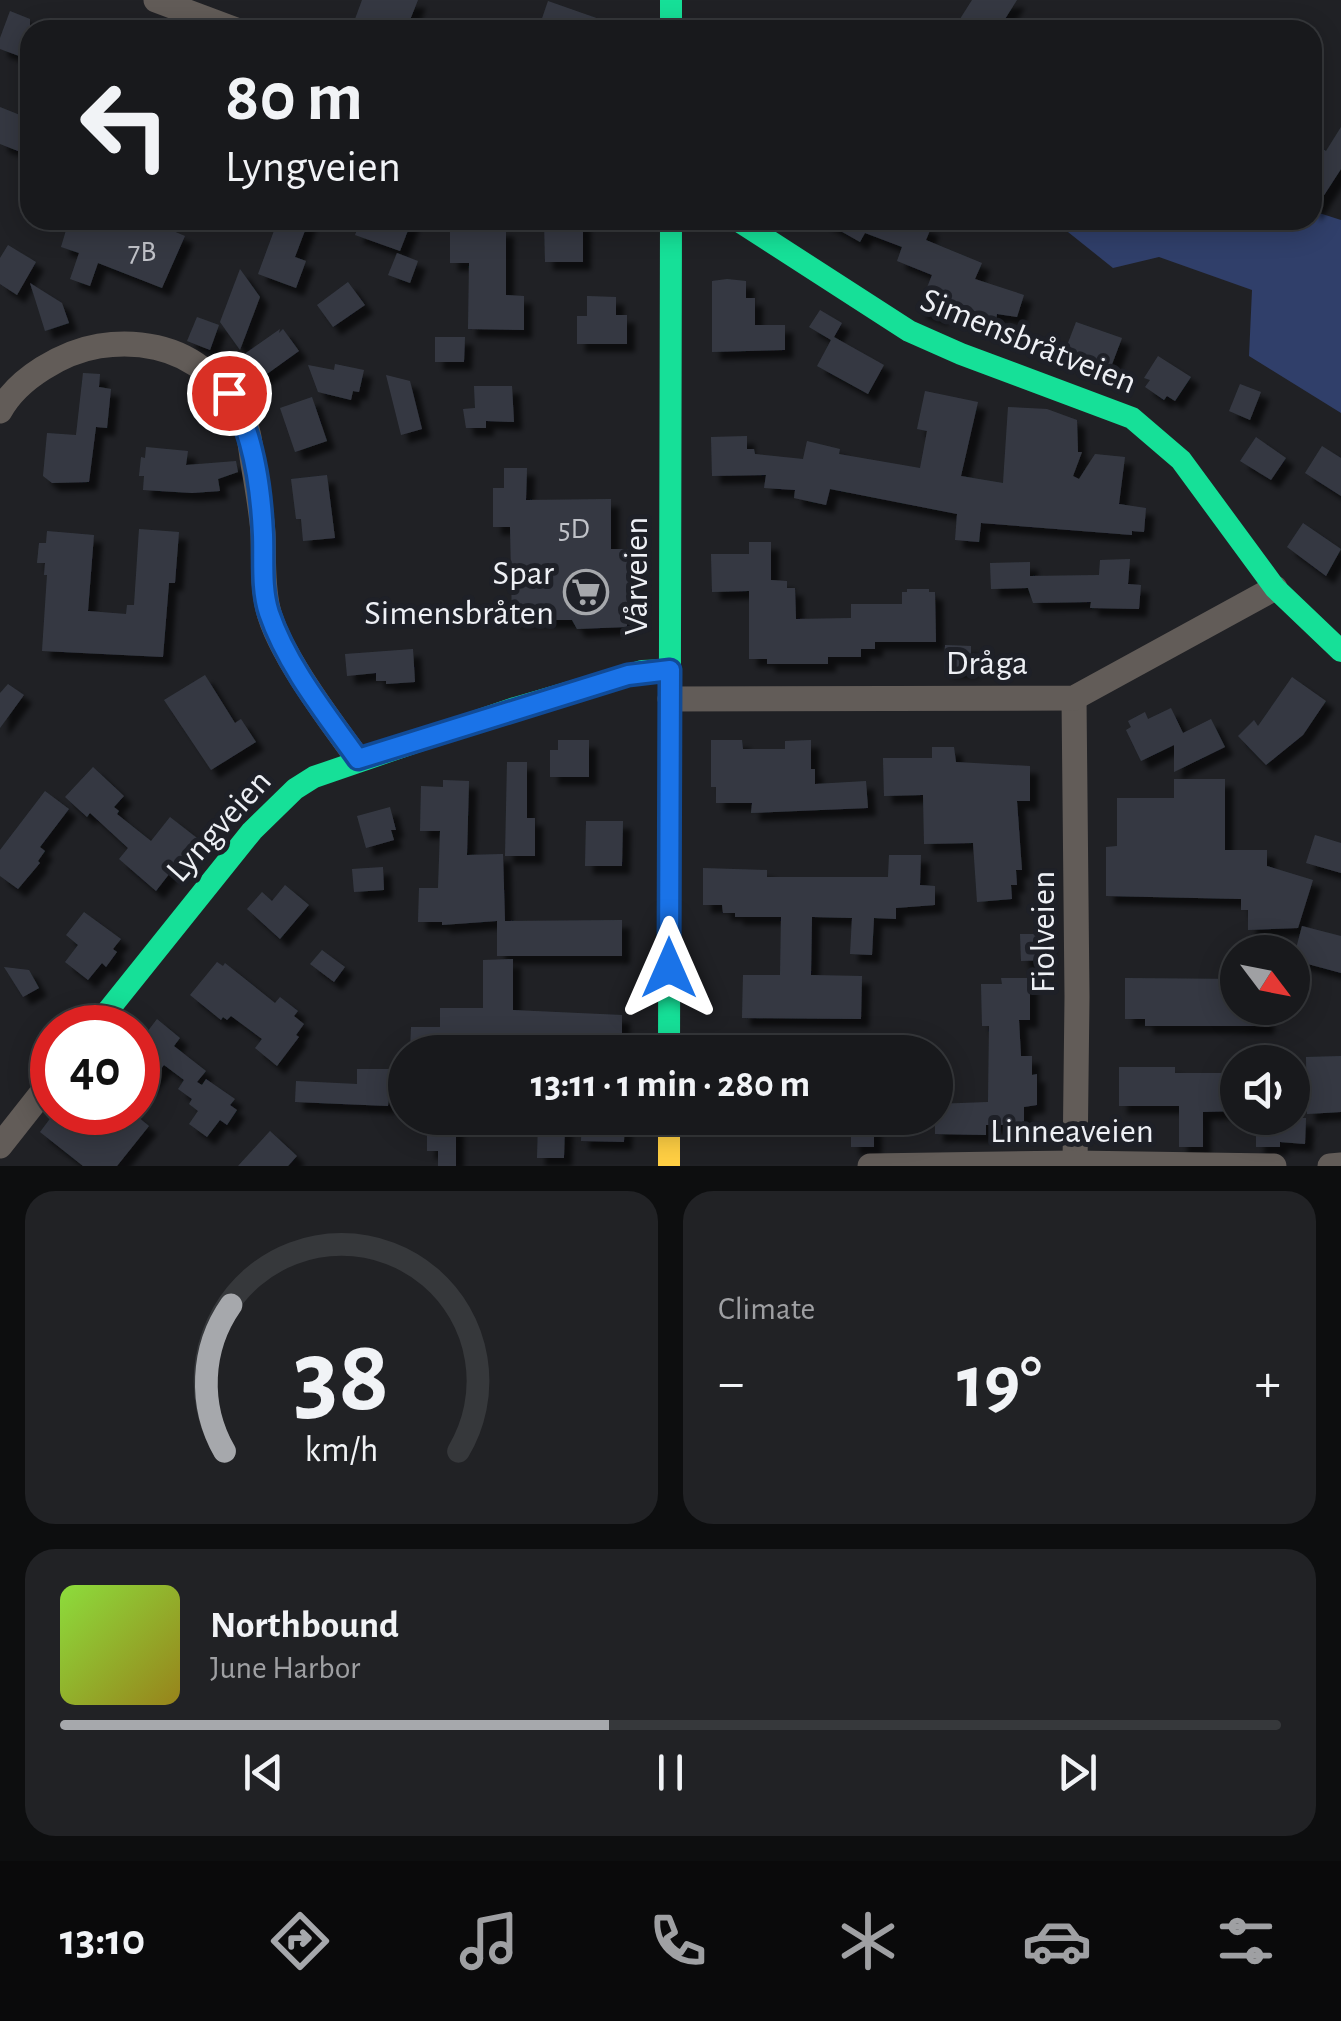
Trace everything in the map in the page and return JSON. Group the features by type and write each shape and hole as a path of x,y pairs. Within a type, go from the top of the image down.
{"street":[{"path":"156,0 209,20"},
{"name":"Vårveien","path":"670,1035 671,230"},
{"name":"Simensbråtveien","path":"753,230 909,330 961,354 1132,418 1181,460 1275,588 1341,651"},
{"path":"1,407 20,385 62,359 83,349 116,344 170,351 196,363 229,393 248,432 262,515 268,611 305,682 358,759"},
{"name":"Dråga","path":"670,699 1074,698 1275,588"},
{"name":"Lyngveien","path":"113,1005 263,820 304,783 358,759 628,675 670,670"},
{"name":"Fiolveien","path":"1074,698 1078,997 1075,1165"},
{"path":"0,1146 30,1108"},
{"path":"670,1135 670,1166"},
{"path":"1330,1166 1341,1165"},
{"name":"Linneaveien","path":"870,1166 1274,1166"}],"shaded area":[{"path":"1322,214 1341,220 1341,413 1249,356 1252,290 1159,257 1113,268 1066,230 1322,230"}],"building":[{"path":"362,0 418,0 410,20 355,20"},
{"path":"972,0 1017,0 1004,20 959,20"},
{"path":"548,1 602,20 541,20"},
{"path":"10,11 30,19 20,20 20,56 0,49"},
{"path":"0,107 20,115 20,146 18,151 0,144"},
{"path":"1341,127 1341,169 1322,198 1322,148 1326,151"},
{"path":"66,230 171,230 185,236 162,288 98,263 90,286 70,279 79,253 61,247"},
{"path":"274,230 305,230 295,257 306,261 296,288 258,274"},
{"path":"357,230 408,230 400,251 355,235"},
{"path":"450,230 506,230 506,295 524,296 524,330 468,329 469,263 450,263"},
{"path":"544,230 583,230 583,262 545,262"},
{"path":"839,230 930,230 926,240 982,263 975,279 1024,295 1017,317 997,314 996,320 947,300 940,318 918,310 932,275 897,261 902,247 865,233 860,242"},
{"path":"8,245 36,262 17,295 0,284 0,258"},
{"path":"397,253 418,261 410,283 388,275"},
{"path":"240,269 260,297 240,350 220,322"},
{"path":"712,281 746,281 746,298 755,298 755,325 785,325 785,350 712,352"},
{"path":"348,282 365,305 333,327 317,305"},
{"path":"30,283 62,303 69,323 45,331"},
{"path":"587,296 616,297 616,315 627,315 627,344 577,344 577,316 587,316"},
{"path":"820,310 842,323 834,337 884,365 868,394 817,366 831,340 809,327"},
{"path":"197,317 219,325 210,350 187,341"},
{"path":"1076,322 1122,338 1111,367 1066,348"},
{"path":"280,329 279,333 283,329 299,351 260,379 243,355"},
{"path":"435,337 465,337 464,362 435,362"},
{"path":"1158,356 1191,377 1175,401 1167,396 1164,400 1145,387 1150,380 1144,378"},
{"path":"335,364 364,370 359,392 353,391 351,400 318,392 308,365 334,370"},
{"path":"83,373 100,374 99,387 111,389 107,428 96,427 89,482 52,483 43,476 47,433 76,435"},
{"path":"386,375 410,381 422,429 401,435"},
{"path":"1240,384 1261,392 1250,420 1229,411"},
{"path":"474,386 512,386 514,422 486,421 486,428 466,428 463,409 475,408"},
{"path":"925,391 978,402 961,476 1003,483 1008,407 1047,409 1077,420 1078,452 1082,452 1073,476 1079,479 1095,454 1125,457 1119,504 1146,508 1144,532 1132,531 1132,535 981,523 979,542 955,540 957,514 830,489 826,505 794,498 795,490 764,488 766,475 712,476 711,437 747,436 747,449 754,449 755,454 803,459 807,441 840,449 839,454 920,468 927,431 917,429"},
{"path":"312,397 327,441 295,452 280,408"},
{"path":"1256,437 1286,458 1271,480 1240,461"},
{"path":"1322,446 1341,458 1341,496 1305,473"},
{"path":"146,447 188,451 186,465 236,461 238,472 218,479 220,491 143,490 144,476 139,476"},
{"path":"504,468 527,468 526,500 611,499 611,549 633,549 633,596 628,595 627,627 577,629 572,620 512,620 510,527 493,527 493,488 504,488"},
{"path":"327,475 335,538 303,541 291,479"},
{"path":"1303,523 1341,549 1326,576 1287,547"},
{"path":"139,529 179,532 175,583 169,583 163,657 42,651 47,575 45,563 37,563 39,543 46,543 47,531 94,535 88,611 126,614 127,605 134,605"},
{"path":"749,542 771,542 771,580 787,581 787,588 795,588 796,619 851,618 851,604 902,604 902,592 907,589 929,589 935,592 936,642 875,642 875,649 861,649 861,657 828,657 828,664 767,664 767,659 749,659 749,591 712,592 711,554 749,554"},
{"path":"1130,559 1128,584 1141,585 1139,609 1090,608 1091,602 1033,603 1028,588 991,589 990,563 1030,562 1030,576 1099,575 1100,560"},
{"path":"945,645 971,646 971,670 944,670"},
{"path":"413,649 415,682 386,684 376,681 376,673 347,676 345,654"},
{"path":"205,675 235,723 241,719 256,742 211,770 164,700"},
{"path":"1292,677 1326,701 1303,735 1266,765 1238,736 1254,720 1258,726"},
{"path":"8,684 24,695 0,728 0,693"},
{"path":"1171,708 1183,733 1211,719 1225,747 1174,772 1174,745 1141,761 1126,730 1131,727 1128,721 1145,712 1148,719"},
{"path":"558,740 589,740 589,777 550,777 550,750 558,750"},
{"path":"711,740 742,740 743,749 785,749 785,741 811,740 815,784 866,781 868,808 751,813 752,803 716,803 716,787 711,787"},
{"path":"932,747 954,747 956,762 1030,766 1030,801 1017,801 1022,870 1016,870 1017,885 1011,885 1012,899 977,902 973,843 924,844 923,795 884,796 883,758 932,758"},
{"path":"507,762 527,762 527,818 535,818 535,856 505,856"},
{"path":"93,767 124,796 114,807 119,811 117,814 151,841 170,817 197,838 156,891 119,859 128,848 90,813 87,817 65,797"},
{"path":"1174,779 1225,779 1225,850 1267,850 1267,866 1313,880 1298,928 1248,930 1248,910 1241,910 1241,899 1106,896 1106,847 1117,846 1117,798 1174,798"},
{"path":"443,780 469,781 467,855 503,854 505,921 622,920 622,956 497,956 497,921 442,925 418,922 419,888 438,888 440,831 420,831 421,786 443,787"},
{"path":"45,791 69,809 40,847 45,851 40,863 18,889 0,876 0,850"},
{"path":"390,807 396,830 391,830 394,840 366,848 357,816"},
{"path":"586,821 623,821 622,866 585,866"},
{"path":"1315,835 1341,843 1341,873 1306,863"},
{"path":"889,855 921,855 920,885 935,886 935,905 896,908 896,919 874,918 872,955 850,954 852,918 812,917 811,975 862,976 861,1019 742,1018 743,975 780,975 781,917 735,917 735,913 723,913 722,905 703,905 703,868 767,870 767,877 888,877"},
{"path":"383,867 384,890 354,892 352,869"},
{"path":"285,885 309,905 280,939 247,909 262,892 272,901"},
{"path":"84,912 121,939 106,967 102,963 88,980 65,962 78,945 66,935"},
{"path":"1302,926 1341,936 1341,973 1310,965 1310,935 1300,935"},
{"path":"1020,934 1047,934 1048,960 1021,961"},
{"path":"322,950 345,967 334,982 310,964"},
{"path":"513,959 513,1010 622,1015 622,1035 411,1035 411,1027 440,1027 440,1008 483,1008 483,960"},
{"path":"217,962 223,966 225,963 275,1003 280,997 298,1011 294,1016 304,1024 277,1066 255,1048 262,1039 231,1016 221,1020 190,995"},
{"path":"4,967 29,970 39,988 23,997"},
{"path":"1001,978 1030,978 1030,1020 1019,1020 1021,1056 1032,1056 1032,1075 1037,1074 1037,1105 1024,1107 1024,1125 986,1125 986,1135 953,1134 953,1103 988,1102 989,1026 982,1026 981,984 1002,984"},
{"path":"1125,978 1220,979 1220,1025 1266,1025 1145,1026 1145,1019 1125,1019"},
{"path":"160,1021 180,1038 174,1046 206,1071 197,1082 202,1085 206,1079 235,1099 230,1105 237,1110 227,1125 220,1120 207,1137 189,1124 198,1111 189,1104 192,1099 178,1089 184,1080 164,1065 160,1070"},
{"path":"1341,1056 1341,1112 1310,1114 1310,1057"},
{"path":"1119,1067 1175,1067 1175,1073 1220,1073 1220,1112 1203,1112 1203,1147 1179,1147 1179,1106 1119,1106"},
{"path":"357,1069 388,1069 388,1106 295,1102 296,1081 357,1084"},
{"path":"270,1131 297,1156 288,1166 238,1166"},
{"path":"44,1135 142,1135 117,1166 83,1166"},
{"path":"427,1135 456,1135 456,1166 438,1166 438,1151 427,1151"},
{"path":"538,1135 565,1135 564,1158 537,1158"},
{"path":"581,1135 624,1135 624,1142 581,1141"},
{"path":"851,1135 874,1135 874,1147 851,1147"},
{"path":"1256,1135 1305,1135 1305,1144 1280,1142 1280,1147 1256,1147"}],"traffic: fast":[{"path":"671,0 671,20"},
{"path":"669,1035 671,230"},
{"path":"752,230 909,331 1132,418 1181,460 1275,588 1341,651"},
{"path":"112,1005 252,831 295,789 314,777 515,708 642,671 670,670"}],"traffic: slow":[{"path":"669,1135 669,1166"}],"place":[{"name":"Spar Simensbråten","path":"586,592"}],"route":[{"path":"229,393 248,432 262,515 268,611 305,682 358,759 642,671 670,670 669,968"}]}
